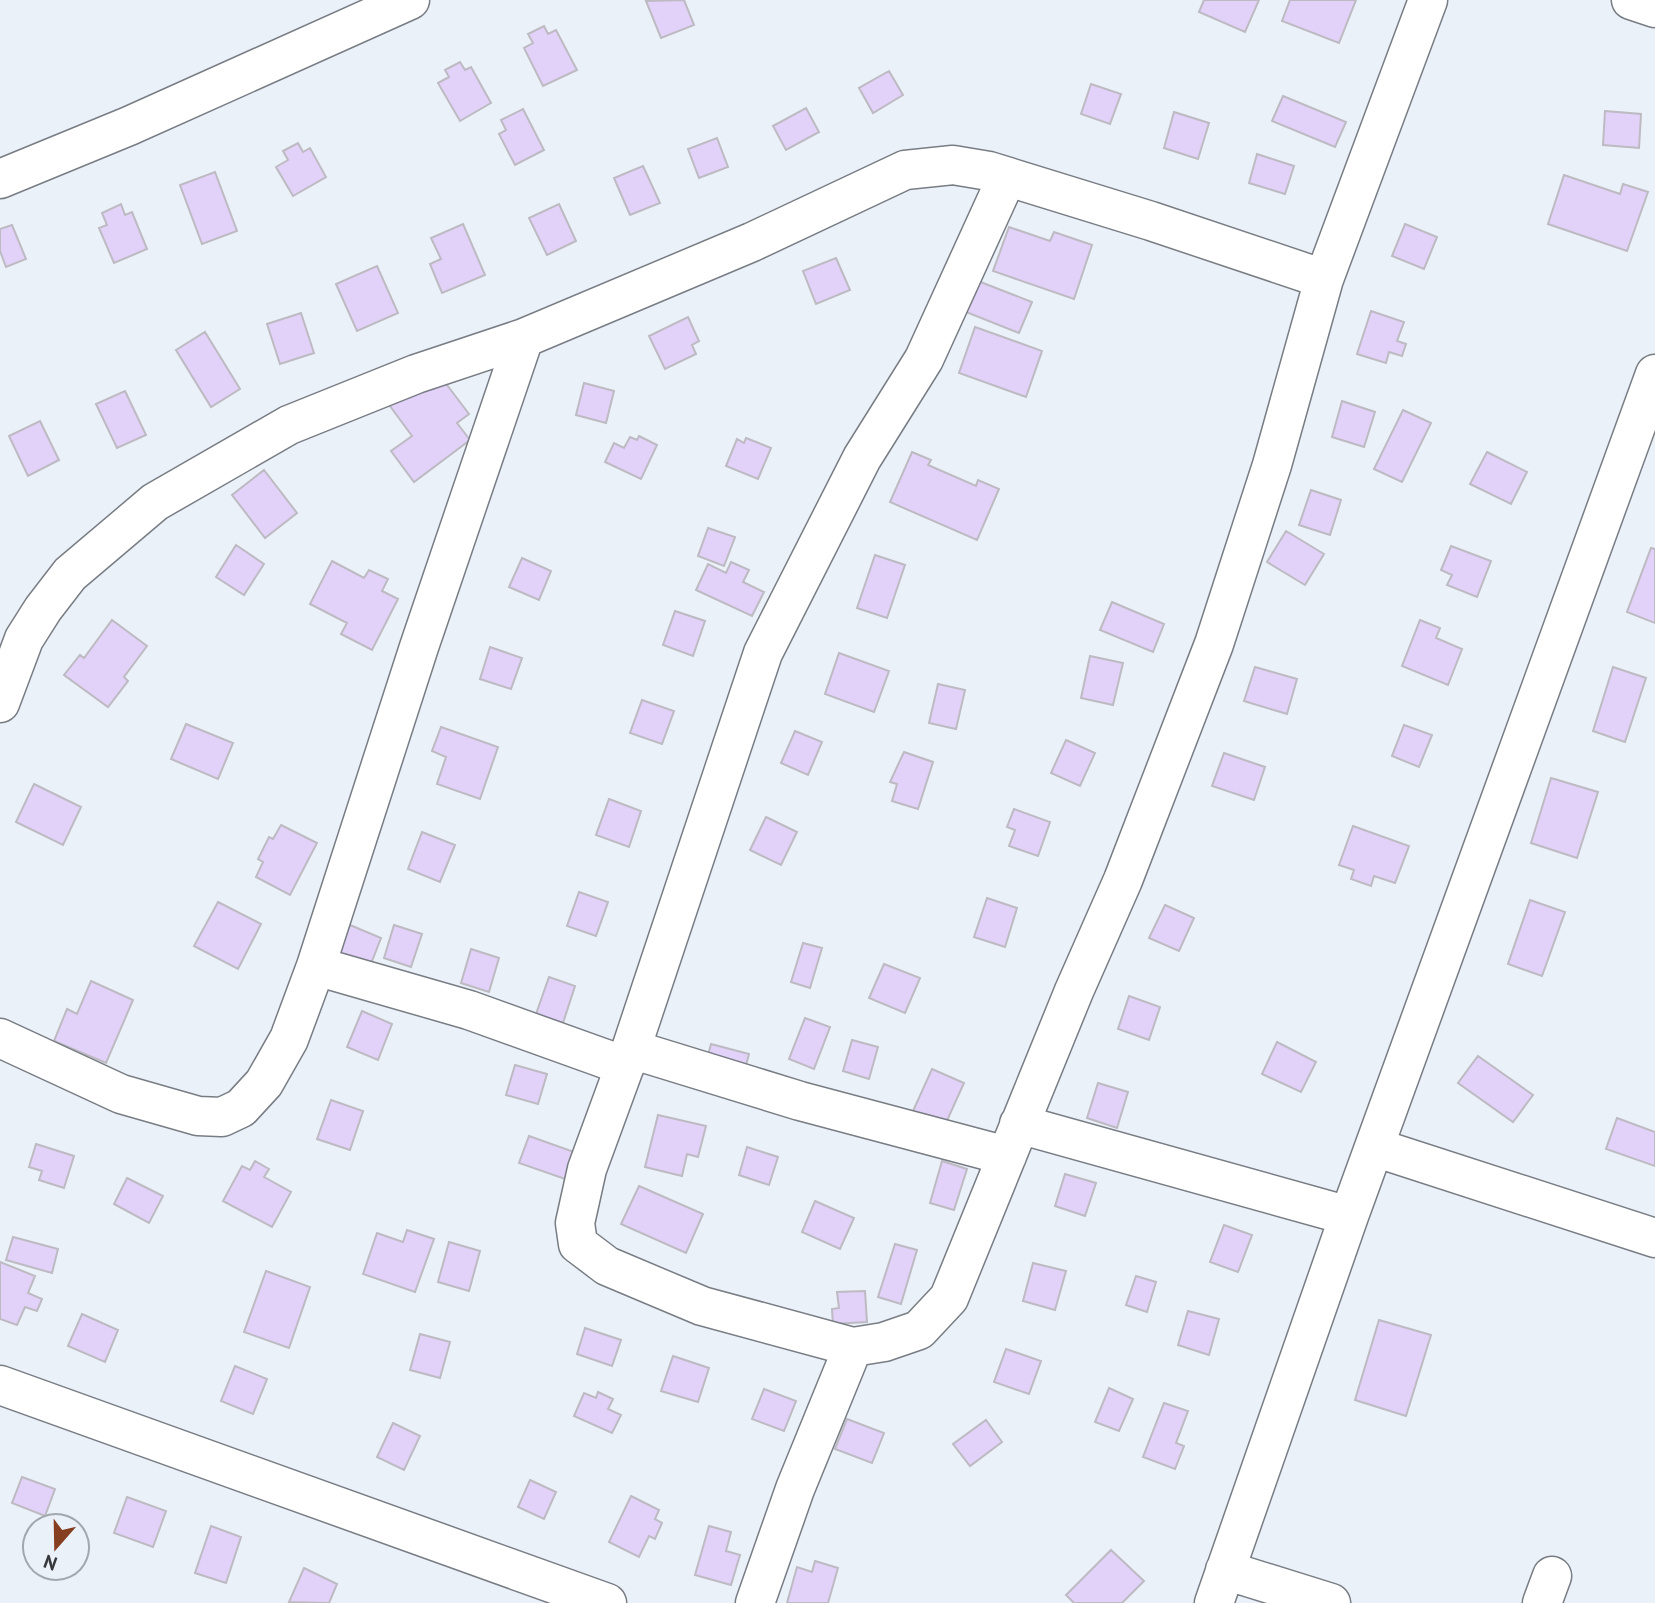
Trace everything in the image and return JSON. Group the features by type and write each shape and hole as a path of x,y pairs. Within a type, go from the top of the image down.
{"street":[{"path":"0,179 129,126 410,0"},
{"path":"1007,177 923,359 849,482 763,653 628,1057 587,1169 575,1223 578,1244 607,1266 702,1306 853,1347 884,1342 919,1331 949,1298 1124,880 1214,644 1272,465 1324,279 1428,0"},
{"path":"1631,0 1655,8"},
{"path":"0,703 24,639 70,574 155,502 289,425 416,374 524,338 752,242 905,170 953,165 1007,177 1151,220 1324,279"},
{"path":"0,1038 121,1094 198,1116 222,1117 241,1108 264,1083 289,1040 316,966 419,647 524,338"},
{"path":"1331,1603 1220,1587 1349,1216 1655,374"},
{"path":"316,966 628,1057 800,1101 1013,1140 1349,1216"},
{"path":"1374,1147 1655,1238"},
{"path":"755,1603 795,1489 853,1347"},
{"path":"0,1385 607,1603"}],"building":[{"path":"684,0 694,25 661,38 646,1"},
{"path":"1204,0 1259,0 1245,32 1199,12"},
{"path":"1290,0 1356,0 1339,43 1282,21"},
{"path":"544,26 548,34 556,30 577,70 543,86 524,48 533,43 528,34"},
{"path":"460,62 465,70 471,67 491,103 460,121 438,83 449,77 445,70"},
{"path":"889,71 903,95 873,113 859,88"},
{"path":"1091,84 1121,94 1110,124 1081,114"},
{"path":"1283,96 1346,122 1335,147 1272,121"},
{"path":"806,108 819,132 786,150 773,126"},
{"path":"523,109 544,150 515,165 499,134 506,130 501,120"},
{"path":"1605,111 1641,114 1639,148 1603,145"},
{"path":"1174,112 1209,123 1198,159 1164,148"},
{"path":"717,138 728,167 699,178 688,149"},
{"path":"298,143 303,152 310,148 326,177 293,196 276,167 288,160 283,151"},
{"path":"1257,154 1294,166 1285,194 1249,183"},
{"path":"643,166 660,203 630,215 614,178"},
{"path":"215,172 237,231 202,244 180,185"},
{"path":"1564,175 1620,194 1623,184 1648,192 1627,251 1548,224"},
{"path":"121,204 125,215 132,212 147,249 114,263 99,228 107,225 102,213"},
{"path":"559,204 576,241 547,255 529,218"},
{"path":"463,224 485,275 442,293 430,264 441,259 431,238"},
{"path":"1405,224 1437,237 1424,269 1392,256"},
{"path":"12,225 26,259 6,267 0,251 0,229"},
{"path":"1009,227 1050,241 1054,232 1092,245 1074,299 993,271"},
{"path":"836,258 850,290 816,304 803,271"},
{"path":"377,266 398,313 357,331 336,284"},
{"path":"978,281 1032,302 1019,333 966,312"},
{"path":"1371,311 1404,322 1397,341 1406,344 1402,356 1389,352 1386,363 1357,354"},
{"path":"301,313 314,353 280,364 267,324"},
{"path":"688,317 699,341 692,345 696,354 665,369 649,336"},
{"path":"975,327 1042,351 1026,397 959,373"},
{"path":"205,332 240,389 211,407 176,350"},
{"path":"444,381 469,414 457,423 470,440 414,482 391,451 412,436 387,402 429,384 434,389"},
{"path":"584,383 614,391 606,423 576,415"},
{"path":"125,391 146,435 117,448 96,404"},
{"path":"1342,401 1375,412 1364,447 1332,437"},
{"path":"1403,410 1431,423 1402,482 1374,469"},
{"path":"40,421 59,460 28,476 9,436"},
{"path":"639,436 657,445 641,479 605,462 614,443 624,448 630,437 637,440"},
{"path":"746,438 771,448 758,479 726,466 737,439 744,443"},
{"path":"912,452 931,460 928,465 976,486 978,480 999,489 977,540 890,502"},
{"path":"1487,452 1527,472 1511,504 1470,484"},
{"path":"264,470 297,513 265,538 232,495"},
{"path":"1311,490 1341,500 1330,535 1299,525"},
{"path":"708,528 735,537 724,566 698,556"},
{"path":"1286,531 1324,554 1305,585 1267,562"},
{"path":"236,545 264,564 244,595 216,577"},
{"path":"1451,546 1491,561 1477,597 1447,585 1452,575 1441,570"},
{"path":"1651,548 1655,549 1655,623 1627,612"},
{"path":"875,555 905,565 887,618 857,608"},
{"path":"522,558 551,571 539,600 509,587"},
{"path":"332,561 364,578 369,570 388,579 382,591 398,599 372,650 341,634 347,623 310,604"},
{"path":"731,562 749,570 743,582 764,592 752,616 696,590 708,564 726,573"},
{"path":"1112,602 1164,624 1153,652 1100,630"},
{"path":"675,611 705,621 693,656 663,645"},
{"path":"112,620 147,646 124,677 128,681 108,707 64,675 80,655 84,658"},
{"path":"1420,620 1440,628 1436,638 1462,649 1448,685 1402,666"},
{"path":"490,647 522,658 511,689 480,679"},
{"path":"839,653 889,671 874,712 825,694"},
{"path":"1090,656 1123,663 1113,705 1081,698"},
{"path":"1255,667 1297,679 1287,714 1244,701"},
{"path":"1613,667 1646,678 1625,742 1593,731"},
{"path":"938,684 965,690 956,729 929,723"},
{"path":"642,700 674,711 662,744 630,733"},
{"path":"186,724 233,743 218,779 171,759"},
{"path":"1404,725 1432,735 1419,767 1392,756"},
{"path":"441,727 498,747 480,799 437,784 446,757 432,751"},
{"path":"795,731 822,742 808,775 781,763"},
{"path":"1066,740 1095,753 1080,786 1051,773"},
{"path":"904,752 933,762 918,809 892,801 897,784 890,782"},
{"path":"1224,753 1265,767 1254,800 1212,786"},
{"path":"1551,778 1598,792 1577,858 1531,843"},
{"path":"34,784 81,807 63,845 16,822"},
{"path":"609,799 641,811 629,847 596,835"},
{"path":"1014,809 1050,822 1038,856 1009,846 1015,830 1007,827"},
{"path":"766,817 797,832 781,865 750,850"},
{"path":"281,825 317,843 290,895 256,877 263,862 258,859 269,837 273,839"},
{"path":"1353,826 1409,846 1395,883 1374,876 1371,886 1351,879 1354,870 1339,865"},
{"path":"422,832 455,845 440,882 408,869"},
{"path":"579,892 608,902 596,936 567,926"},
{"path":"987,898 1017,908 1005,947 974,937"},
{"path":"1530,900 1565,912 1542,976 1508,964"},
{"path":"218,902 261,924 238,969 194,946"},
{"path":"1165,905 1194,918 1179,951 1149,938"},
{"path":"350,925 381,938 367,974 332,959"},
{"path":"394,925 422,934 411,967 384,958"},
{"path":"803,943 822,948 810,988 791,982"},
{"path":"471,949 499,958 489,992 461,983"},
{"path":"884,964 920,978 905,1013 869,998"},
{"path":"549,977 575,986 563,1023 536,1014"},
{"path":"91,981 133,1000 106,1063 54,1041 67,1009 77,1014"},
{"path":"1129,996 1160,1007 1149,1040 1118,1029"},
{"path":"362,1011 392,1024 378,1060 347,1047"},
{"path":"805,1018 830,1027 814,1069 789,1059"},
{"path":"852,1040 878,1047 869,1079 843,1071"},
{"path":"1277,1042 1316,1062 1301,1092 1262,1074"},
{"path":"711,1044 749,1054 743,1077 705,1067"},
{"path":"1478,1056 1533,1095 1513,1122 1458,1083"},
{"path":"515,1065 547,1074 538,1104 506,1095"},
{"path":"932,1069 964,1083 945,1125 913,1111"},
{"path":"1098,1083 1128,1092 1117,1128 1087,1118"},
{"path":"331,1100 363,1111 350,1150 317,1139"},
{"path":"658,1115 706,1126 698,1157 687,1154 682,1176 645,1167"},
{"path":"1617,1118 1655,1132 1655,1166 1606,1149"},
{"path":"529,1136 577,1153 568,1180 519,1163"},
{"path":"36,1144 74,1156 64,1188 39,1180 42,1171 29,1167"},
{"path":"747,1147 778,1157 769,1185 739,1175"},
{"path":"255,1161 269,1169 264,1177 291,1192 272,1227 223,1201 242,1166 250,1170"},
{"path":"942,1161 967,1169 954,1210 930,1203"},
{"path":"1065,1174 1096,1183 1085,1216 1055,1206"},
{"path":"127,1178 163,1196 149,1223 114,1204"},
{"path":"639,1186 703,1214 686,1253 621,1224"},
{"path":"815,1201 854,1218 840,1249 802,1232"},
{"path":"1224,1225 1252,1235 1238,1272 1210,1262"},
{"path":"407,1230 434,1239 415,1292 363,1274 377,1233 403,1242"},
{"path":"13,1237 58,1249 52,1273 6,1260"},
{"path":"449,1242 480,1251 469,1291 438,1282"},
{"path":"895,1244 917,1250 901,1304 878,1297"},
{"path":"0,1262 35,1276 28,1293 42,1299 37,1311 25,1307 17,1325 0,1319"},
{"path":"1033,1263 1066,1271 1055,1310 1023,1301"},
{"path":"266,1271 310,1287 289,1348 244,1332"},
{"path":"1136,1276 1156,1282 1147,1312 1126,1305"},
{"path":"865,1291 867,1322 833,1324 832,1309 839,1308 837,1292"},
{"path":"1188,1311 1219,1319 1209,1355 1178,1345"},
{"path":"82,1314 118,1330 105,1362 68,1346"},
{"path":"1379,1320 1431,1335 1406,1416 1355,1400"},
{"path":"585,1328 621,1340 612,1366 577,1354"},
{"path":"420,1334 450,1342 440,1378 410,1370"},
{"path":"1006,1349 1041,1361 1029,1394 994,1382"},
{"path":"673,1356 709,1368 698,1402 661,1391"},
{"path":"235,1366 267,1379 253,1414 221,1401"},
{"path":"1109,1388 1133,1399 1119,1431 1095,1422"},
{"path":"764,1389 796,1401 784,1431 752,1419"},
{"path":"598,1392 613,1399 608,1409 621,1415 612,1433 574,1416 584,1393 596,1398"},
{"path":"1164,1403 1188,1411 1176,1443 1184,1446 1175,1469 1143,1457"},
{"path":"847,1419 884,1433 872,1463 835,1449"},
{"path":"986,1420 1002,1442 970,1466 953,1444"},
{"path":"393,1423 420,1436 404,1470 377,1457"},
{"path":"22,1477 55,1489 46,1512 35,1512 12,1503"},
{"path":"530,1480 556,1492 544,1519 518,1507"},
{"path":"631,1496 659,1510 655,1519 662,1523 655,1539 649,1536 639,1557 609,1542"},
{"path":"127,1497 166,1511 153,1547 114,1533"},
{"path":"211,1526 241,1537 226,1583 195,1573"},
{"path":"709,1526 731,1532 726,1551 740,1555 731,1585 695,1575"},
{"path":"1111,1550 1144,1581 1122,1603 1074,1603 1066,1595"},
{"path":"815,1561 838,1568 828,1603 787,1603 797,1567 812,1572"},
{"path":"304,1568 337,1584 329,1603 289,1602"}]}
